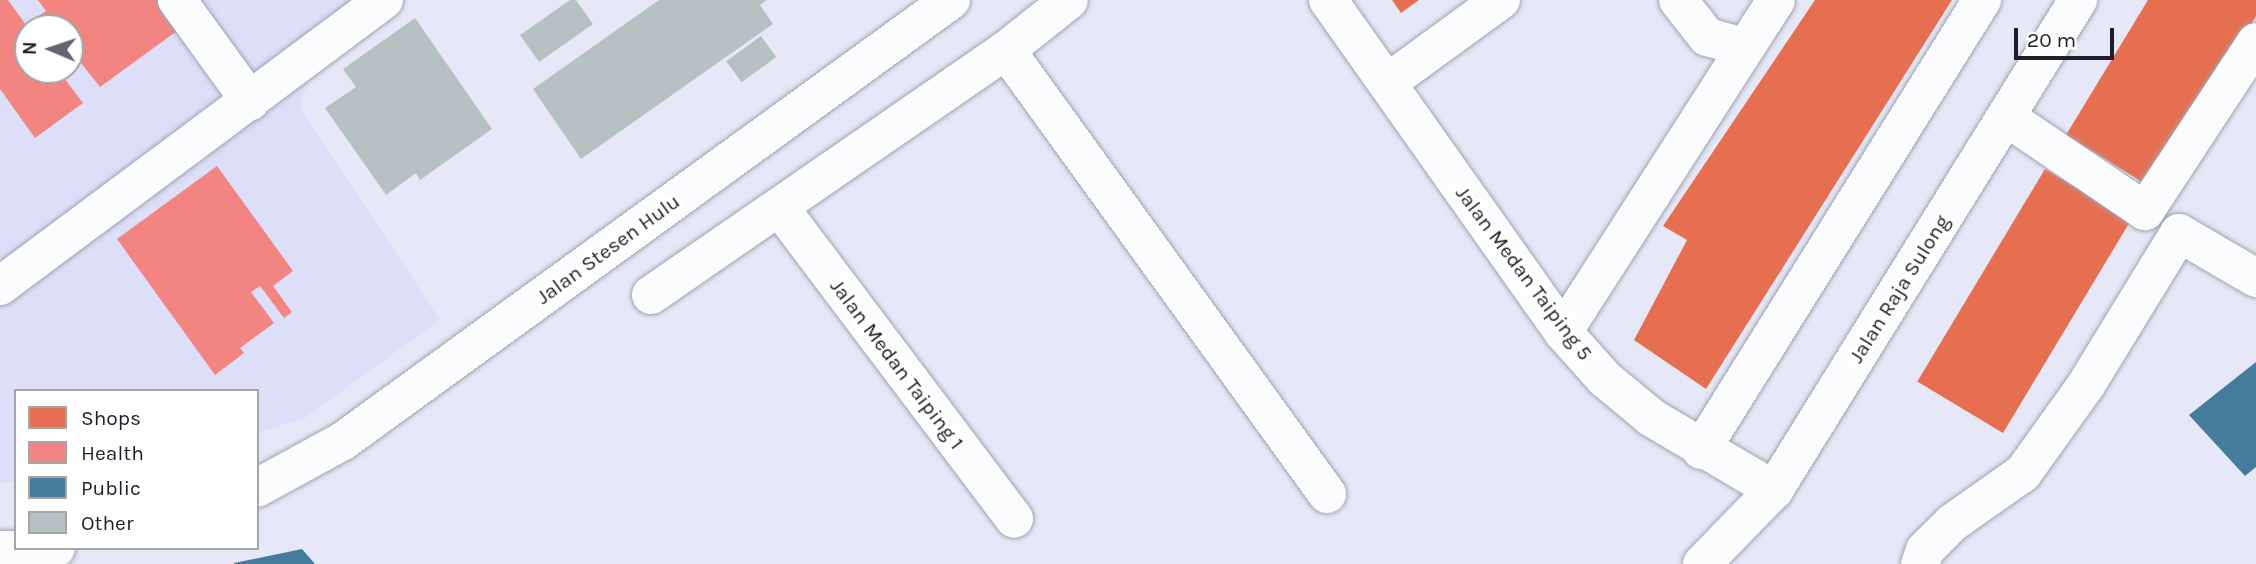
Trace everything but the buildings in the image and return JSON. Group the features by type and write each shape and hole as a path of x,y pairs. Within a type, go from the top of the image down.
{"street":[{"path":"177,0 250,101"},
{"name":"Jalan Stesen Hulu","path":"259,487 343,441 951,0"},
{"path":"651,295 1006,50 1069,0"},
{"name":"Jalan Medan Taiping 5","path":"1328,0 1563,332 1605,379 1651,418 1701,450 1774,490"},
{"path":"1387,83 1501,0"},
{"path":"1678,0 1707,37 1745,47"},
{"path":"1563,332 1776,0"},
{"path":"1701,450 1982,0"},
{"name":"Jalan Raja Sulong","path":"1702,564 1774,490 2078,0"},
{"path":"0,286 250,101 373,3"},
{"path":"2006,117 2146,211 2256,42"},
{"path":"1006,50 1327,494"},
{"name":"Jalan Medan Taiping 1","path":"780,208 1014,519"},
{"path":"1920,564 1925,551 1952,523 2023,473 2086,385 2179,233 2256,278"},
{"path":"1739,564 1774,490"}],"shaded area":[{"path":"0,0 395,0 313,58 300,108 440,320 305,418 259,432 259,389 14,389 14,483 0,482"}]}
